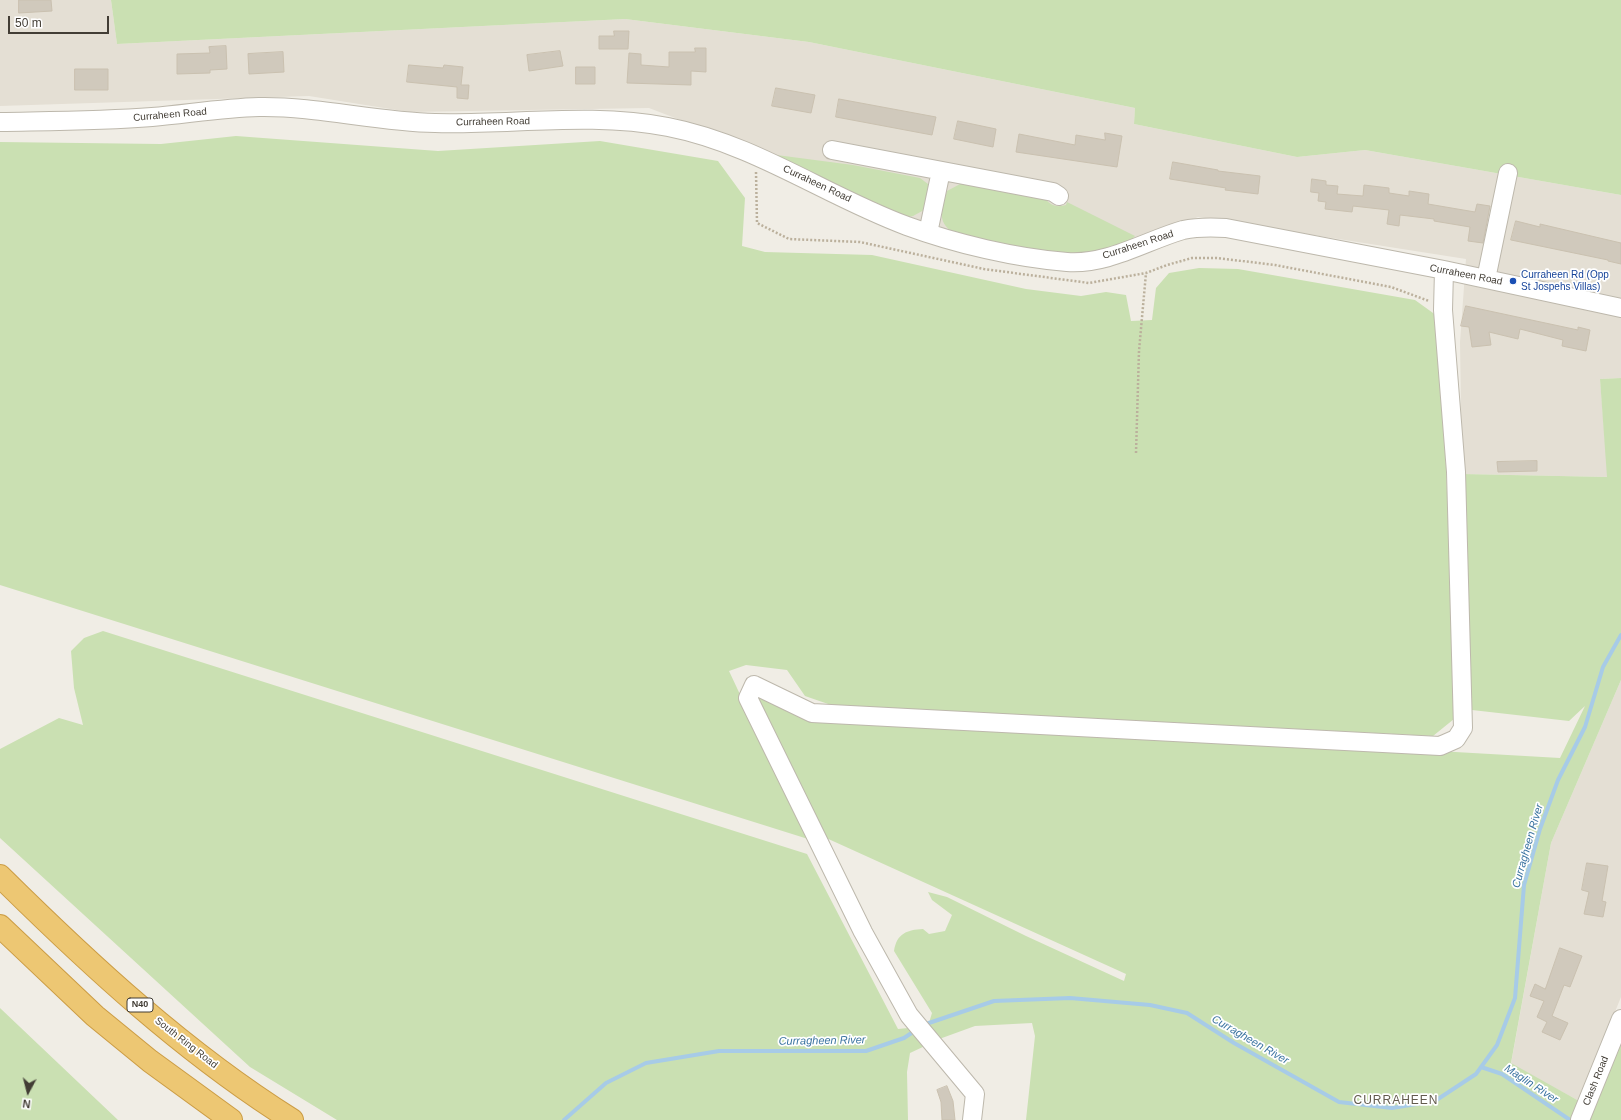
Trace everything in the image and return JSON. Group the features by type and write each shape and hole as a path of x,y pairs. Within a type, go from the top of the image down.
{"highway":[{"name":"South Ring Road","path":"0,876 68,942 174,1035 232,1079 292,1120"},
{"path":"0,926 95,1016 150,1061 231,1120"}],"street":[{"name":"Curraheen Road","path":"0,122 82,121 153,117 258,107 307,110 401,122 437,123 591,120 629,122 668,128 706,137 734,147 906,226 991,249 1072,262 1092,260 1130,250 1182,230 1204,227 1226,228 1444,270 1621,308"},
{"path":"832,150 1053,192 1059,196"},
{"path":"928,233 941,171"},
{"path":"1486,279 1508,173"},
{"path":"972,1120 975,1094 909,1015 863,932 748,698 754,685 812,713 1440,746 1456,739 1463,728 1456,472 1443,310 1444,270"},
{"name":"Clash Road","path":"1580,1120 1621,1019"}],"path":[{"path":"1136,453 1139,351 1146,273"}],"shaded area":[{"path":"0,0 111,0 117,44 625,19 809,42 1135,108 1134,124 1297,157 1365,150 1621,195 1621,378 1600,379 1608,477 1462,474 1460,342 1466,259 1198,217 1128,244 971,239 904,218 769,154 649,108 409,112 309,96 0,106"},
{"path":"1621,680 1621,997 1579,1101 1511,1064 1551,843"}],"green space":[{"path":"111,0 1621,0 1621,195 1365,150 1297,157 1134,124 1135,108 809,42 625,19 117,44"},
{"path":"236,136 438,151 600,141 718,161 745,198 742,246 765,252 872,255 1026,289 1081,296 1106,292 1126,295 1131,321 1152,320 1156,288 1169,273 1199,268 1238,269 1415,300 1440,318 1454,719 1433,736 831,705 805,696 787,670 746,665 729,671 808,839 0,585 0,142 161,144"},
{"path":"769,154 853,165 920,178 928,184 928,199 924,210 913,216 904,218"},
{"path":"962,183 1044,198 1056,206 1066,205 1067,202 1135,236 1120,246 1081,254 1029,250 970,240 950,230 945,225 942,217 943,204 947,191"},
{"path":"1621,378 1621,680 1551,843 1511,1063 1579,1101 1572,1120 1026,1120 1035,1036 1032,1023 975,1026 942,1038 910,1053 907,1072 908,1120 337,1120 250,1067 0,838 0,749 59,718 83,725 74,688 71,651 84,638 103,631 807,854 898,1029 928,1026 932,1013 894,951 895,945 900,936 912,930 923,929 929,934 945,931 952,915 932,900 928,892 947,897 1026,936 1124,981 1126,974 824,837 758,698 765,695 809,715 1560,758 1585,706 1569,721 1472,710 1462,474 1607,477 1600,379"},
{"path":"0,1008 118,1120 0,1120"},
{"path":"1621,1041 1621,1120 1588,1120"}],"building":[{"path":"19,0 51,0 52,11 19,13"},
{"path":"614,31 629,31 628,49 599,49 599,36 614,36"},
{"path":"226,46 227,69 210,70 210,73 177,74 177,54 210,53 209,47"},
{"path":"695,48 706,48 706,72 691,71 691,85 627,83 629,53 641,54 641,65 669,67 669,52 695,52"},
{"path":"560,51 563,66 529,71 527,55"},
{"path":"283,52 284,72 249,74 248,54"},
{"path":"409,65 443,68 444,65 463,67 461,85 469,85 468,99 457,98 457,87 407,82"},
{"path":"576,67 595,67 595,84 576,84"},
{"path":"75,69 108,69 108,90 75,90"},
{"path":"776,88 815,95 811,113 772,106"},
{"path":"839,99 936,117 932,135 836,117"},
{"path":"958,121 996,129 993,147 954,139"},
{"path":"1105,133 1122,136 1117,167 1016,152 1019,134 1075,145 1076,135 1105,140"},
{"path":"1173,162 1218,171 1260,176 1258,194 1225,190 1226,188 1170,179"},
{"path":"1312,179 1326,181 1326,185 1338,186 1337,194 1363,196 1364,185 1389,188 1389,193 1409,196 1409,191 1429,194 1428,204 1475,212 1477,204 1490,206 1483,243 1468,241 1470,227 1434,221 1434,219 1400,215 1399,226 1387,224 1389,210 1353,206 1352,212 1325,209 1326,202 1318,201 1319,193 1311,192"},
{"path":"1516,221 1540,227 1540,224 1621,243 1621,264 1511,240"},
{"path":"1466,306 1578,330 1578,327 1590,330 1586,351 1562,346 1563,340 1520,329 1518,339 1489,332 1491,345 1472,347 1469,327 1461,326"},
{"path":"1537,461 1537,471 1498,472 1497,462"},
{"path":"1587,863 1608,866 1602,901 1606,902 1603,917 1584,914 1589,892 1582,890"},
{"path":"1560,948 1582,956 1570,987 1564,985 1552,1016 1568,1023 1560,1040 1542,1032 1547,1022 1537,1017 1544,1001 1530,996 1535,984 1545,989"},
{"path":"947,1086 953,1101 955,1120 942,1120 941,1102 937,1090"}],"waterway":[{"name":"Curragheen River","path":"923,1025 994,1001 1070,998 1150,1005 1187,1013 1234,1043 1339,1102 1392,1108 1435,1101 1476,1074 1497,1045 1515,998 1524,885 1540,829 1558,780 1585,727 1603,667 1621,635"},
{"name":"Curragheen River","path":"564,1120 606,1083 646,1063 719,1051 866,1051 904,1038 916,1030"},
{"name":"Maglin River","path":"1481,1067 1502,1074 1570,1120"}],"place":[{"name":"Curraheen Rd (Opp St Jospehs Villas)","path":"1513,281"}],"district":[{"name":"CURRAHEEN","path":"1396,1101"}]}
